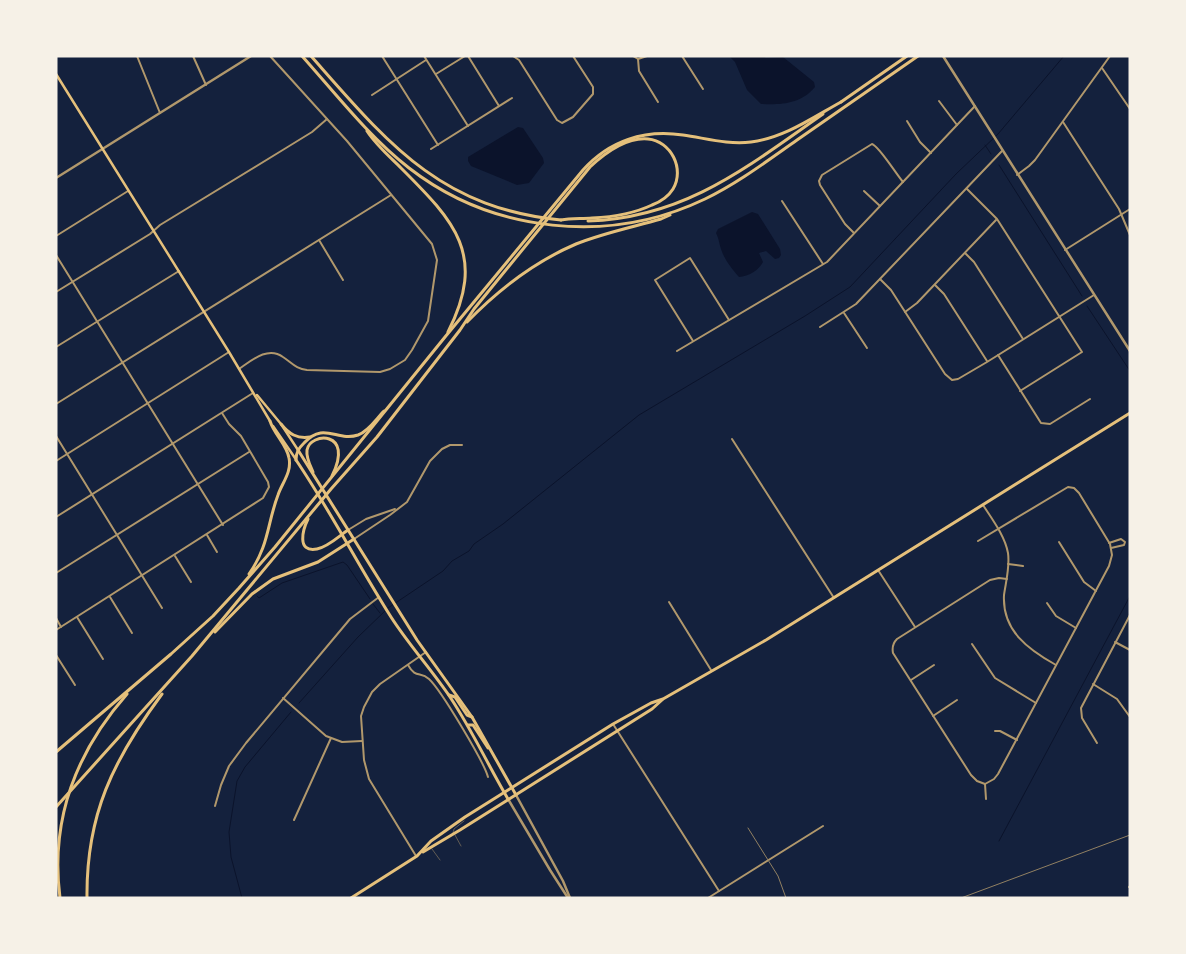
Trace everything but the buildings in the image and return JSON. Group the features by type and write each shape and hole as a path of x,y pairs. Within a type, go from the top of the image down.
{"main road":[{"path":"302,56 362,123 396,157 434,185 465,202 504,216 550,226 589,227 630,223 682,209"},
{"path":"311,56 388,142 430,175 458,192 514,213 561,220 598,220 627,217 659,210 697,196 734,175 907,56"},
{"path":"460,330 509,283 548,258 577,244 661,219 705,199 742,178 918,56"},
{"path":"56,74 204,311 270,421 331,515 346,544 391,617 448,694 468,725 488,766 508,799"},
{"path":"88,898 89,854 94,825 104,791 120,756 141,723 192,656 377,437 460,330 474,309 590,163 604,151 624,140 644,134 669,133 726,142 760,141 791,130 841,102"},
{"path":"362,123 370,135 445,214 460,242 466,275 464,290 456,315 445,336"},
{"path":"555,207 597,161 609,151 628,142 642,139 655,141 667,148 676,163 677,172 673,188 664,198 654,204 628,214 561,220"},
{"path":"56,752 213,616 239,588 328,483 445,336 535,232"},
{"path":"254,393 280,424 313,472 426,652 448,680 472,717 516,795"},
{"path":"296,460 298,450 310,437 325,432 347,436 358,435 364,432 396,398"},
{"path":"418,854 454,834 652,709 663,700 834,598 1130,413"},
{"path":"239,588 256,564 266,542 278,493 290,465 288,453 272,428 270,421"},
{"path":"280,424 294,436 301,438 310,437"},
{"path":"313,472 307,457 309,444 312,441 323,438 332,440 338,449 339,455 338,464 328,483"},
{"path":"310,514 302,532 302,537 307,547 316,549 348,530"},
{"path":"192,656 260,588 287,572 318,562 354,539"},
{"path":"56,806 173,680"},
{"path":"60,898 58,874 59,836 64,807 71,785 80,762 98,730 132,688"},
{"path":"448,694 455,697 467,716 472,717"},
{"path":"351,898 418,854 443,832 465,817 613,724 650,703 663,700"},
{"path":"468,725 473,724 490,750"}],"street":[{"path":"137,56 160,113"},
{"path":"193,56 206,85"},
{"path":"56,178 251,56"},
{"path":"239,369 254,358 271,353 284,357 300,370 380,372 399,364 412,350 428,320 437,260 432,244 424,234 327,119 270,56"},
{"path":"382,56 438,145"},
{"path":"424,56 468,126"},
{"path":"436,74 466,56 499,106"},
{"path":"513,56 519,60 557,120 562,123 569,120 594,94 593,87 573,56"},
{"path":"632,56 638,59 647,56"},
{"path":"682,56 703,89"},
{"path":"943,56 1130,351"},
{"path":"1017,175 1031,164 1110,56"},
{"path":"638,59 639,71 658,102"},
{"path":"372,95 426,60"},
{"path":"1102,68 1130,109"},
{"path":"432,149 512,98"},
{"path":"939,101 957,125"},
{"path":"677,351 823,264 975,106"},
{"path":"56,292 312,132 327,119"},
{"path":"907,121 920,142 931,153"},
{"path":"1062,122 1122,214 1130,235"},
{"path":"854,233 845,224 820,185 820,180 824,174 872,144 877,146 892,170 903,182"},
{"path":"820,327 856,304 1001,150"},
{"path":"966,189 997,219 1082,352 1020,391"},
{"path":"56,236 129,190"},
{"path":"864,191 880,206"},
{"path":"56,404 391,195"},
{"path":"782,200 823,264"},
{"path":"1065,250 1130,209"},
{"path":"905,312 935,285 997,219"},
{"path":"319,240 343,280"},
{"path":"965,253 974,262 1023,339"},
{"path":"56,255 223,525"},
{"path":"693,341 655,280 690,258 729,320"},
{"path":"56,347 179,271"},
{"path":"880,279 891,290 945,374 952,380 958,379 987,362 1094,295"},
{"path":"935,285 944,294 987,362"},
{"path":"844,313 867,348"},
{"path":"56,461 229,352"},
{"path":"998,355 1037,418 1044,424 1054,422 1090,399"},
{"path":"56,517 254,393"},
{"path":"56,630 262,500 269,487 268,482 241,436 229,424 222,413"},
{"path":"56,436 162,608"},
{"path":"732,439 834,598"},
{"path":"354,539 407,502 430,461 442,449 450,445 462,445"},
{"path":"56,573 250,451"},
{"path":"978,540 1064,488 1069,487 1077,491 1111,548 1109,566 998,775 994,780 985,784 975,780 971,775 893,653 893,645 895,641 915,627 994,578 1007,579"},
{"path":"983,505 1006,545 1008,564 1004,602 1008,620 1028,648 1056,665"},
{"path":"348,530 366,519 395,510"},
{"path":"206,536 217,552"},
{"path":"1109,543 1121,539 1126,542 1124,545 1111,548"},
{"path":"1059,542 1084,582 1096,591"},
{"path":"174,556 191,582"},
{"path":"1008,564 1023,566"},
{"path":"878,570 915,627"},
{"path":"110,596 132,633"},
{"path":"215,806 229,766 246,743 350,619 379,597"},
{"path":"668,602 712,672"},
{"path":"1048,603 1056,616 1076,628"},
{"path":"1097,743 1084,723 1080,708 1130,615"},
{"path":"78,617 103,659"},
{"path":"56,618 61,627"},
{"path":"1115,642 1130,650"},
{"path":"972,644 995,678 1036,703"},
{"path":"418,854 369,779 364,760 361,716 368,698 380,684 426,652"},
{"path":"56,655 75,685"},
{"path":"408,665 414,673 430,680 462,728 488,777"},
{"path":"911,680 934,665"},
{"path":"1093,684 1117,699 1130,717"},
{"path":"283,698 331,738 342,742 362,741"},
{"path":"933,716 957,700"},
{"path":"613,724 719,891"},
{"path":"462,728 468,725"},
{"path":"995,731 1000,731 1016,740"},
{"path":"294,820 331,738"},
{"path":"985,784 986,799"},
{"path":"516,795 564,881 569,898"},
{"path":"508,799 569,898"},
{"path":"708,898 823,826"}],"lane":[{"path":"461,846 454,834 454,828 464,821 465,817"},
{"path":"431,848 440,860"}],"water":[{"path":"729,56 783,57 814,82 815,87 797,100 776,104 761,104 747,90 735,62"},
{"path":"518,127 523,128 543,158 544,163 529,183 517,185 471,166 468,157"},
{"path":"752,212 758,214 780,249 781,255 775,259 766,251 759,253 763,262 759,268 746,276 739,277 724,256 716,233 718,229"}],"waterway":[{"path":"388,608 443,571 452,561 469,551 474,544 503,524 639,415 850,287 956,174 998,134 1064,56"},
{"path":"985,145 991,154"},
{"path":"999,165 1082,296"},
{"path":"1087,306 1130,371"},
{"path":"257,596 259,598 282,583 343,562 370,599"},
{"path":"999,841 1130,596"},
{"path":"373,604 380,613"},
{"path":"299,703 358,637 385,611"},
{"path":"242,898 231,857 229,832 237,781 245,767 291,712"}],"railway":[{"path":"748,828 778,876 786,898"},
{"path":"961,898 1130,835"}]}
